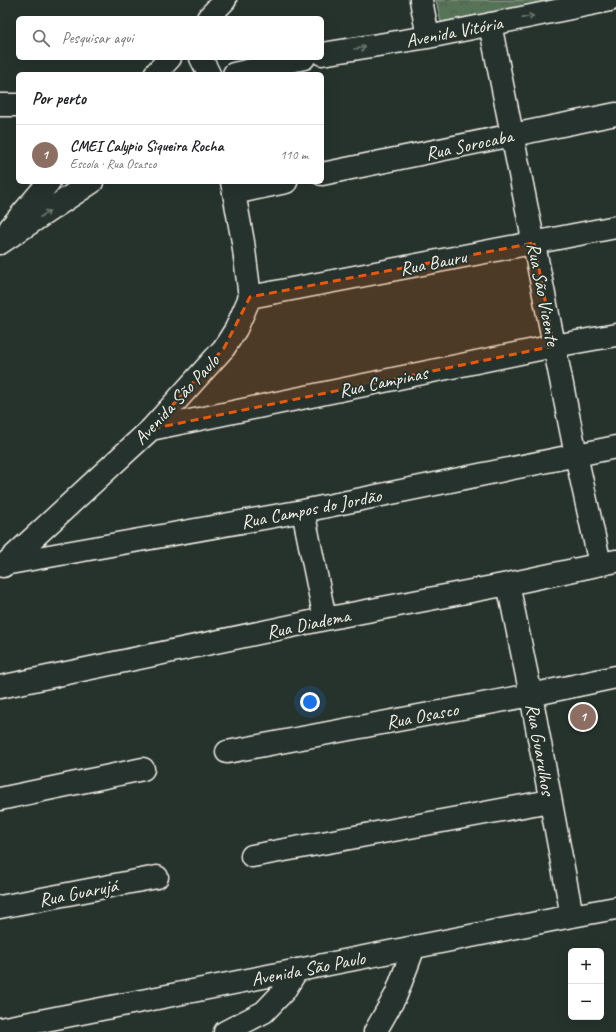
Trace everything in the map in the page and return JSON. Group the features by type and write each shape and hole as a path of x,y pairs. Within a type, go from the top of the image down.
{"street":[{"path":"210,16 225,0"},
{"path":"421,0 428,37"},
{"name":"Avenida Vitória","path":"324,54 428,37 610,0"},
{"name":"Rua São Vicente","path":"490,24 576,455 608,562"},
{"path":"157,72 168,60"},
{"path":"202,60 208,72"},
{"path":"243,72 295,60"},
{"path":"0,105 16,105"},
{"name":"Rua Sorocaba","path":"324,174 616,114"},
{"path":"0,241 47,184"},
{"path":"56,184 61,190 67,192 85,188"},
{"path":"233,188 268,184"},
{"path":"0,241 85,188"},
{"name":"Avenida São Paulo","path":"2,566 151,429 224,348 236,329 250,297 244,242 233,188"},
{"name":"Rua Bauru","path":"250,297 616,227"},
{"name":"Rua Campinas","path":"151,429 554,346 616,335"},
{"name":"Rua Campos do Jordão","path":"2,566 303,511 616,448"},
{"path":"303,511 325,619"},
{"name":"Rua Diadema","path":"0,687 325,619 508,584 608,562"},
{"name":"Rua Guarulhos","path":"508,584 531,695 572,916"},
{"name":"Rua Osasco","path":"227,752 531,695 616,677"},
{"path":"0,799 143,769"},
{"path":"252,856 550,800"},
{"name":"Rua Guarujá","path":"0,907 157,877"},
{"name":"Avenida São Paulo","path":"0,1029 616,908"},
{"path":"375,1032 396,996 414,947"},
{"path":"225,1032 264,1012 284,992 297,970"}],"highlighted area":[{"path":"534,243 554,346 151,429 224,348 250,297"}],"green space":[{"path":"436,0 552,0 441,22"}],"place":[{"name":"CMEI Calypio Siqueira Rocha","path":"583,717"}]}
